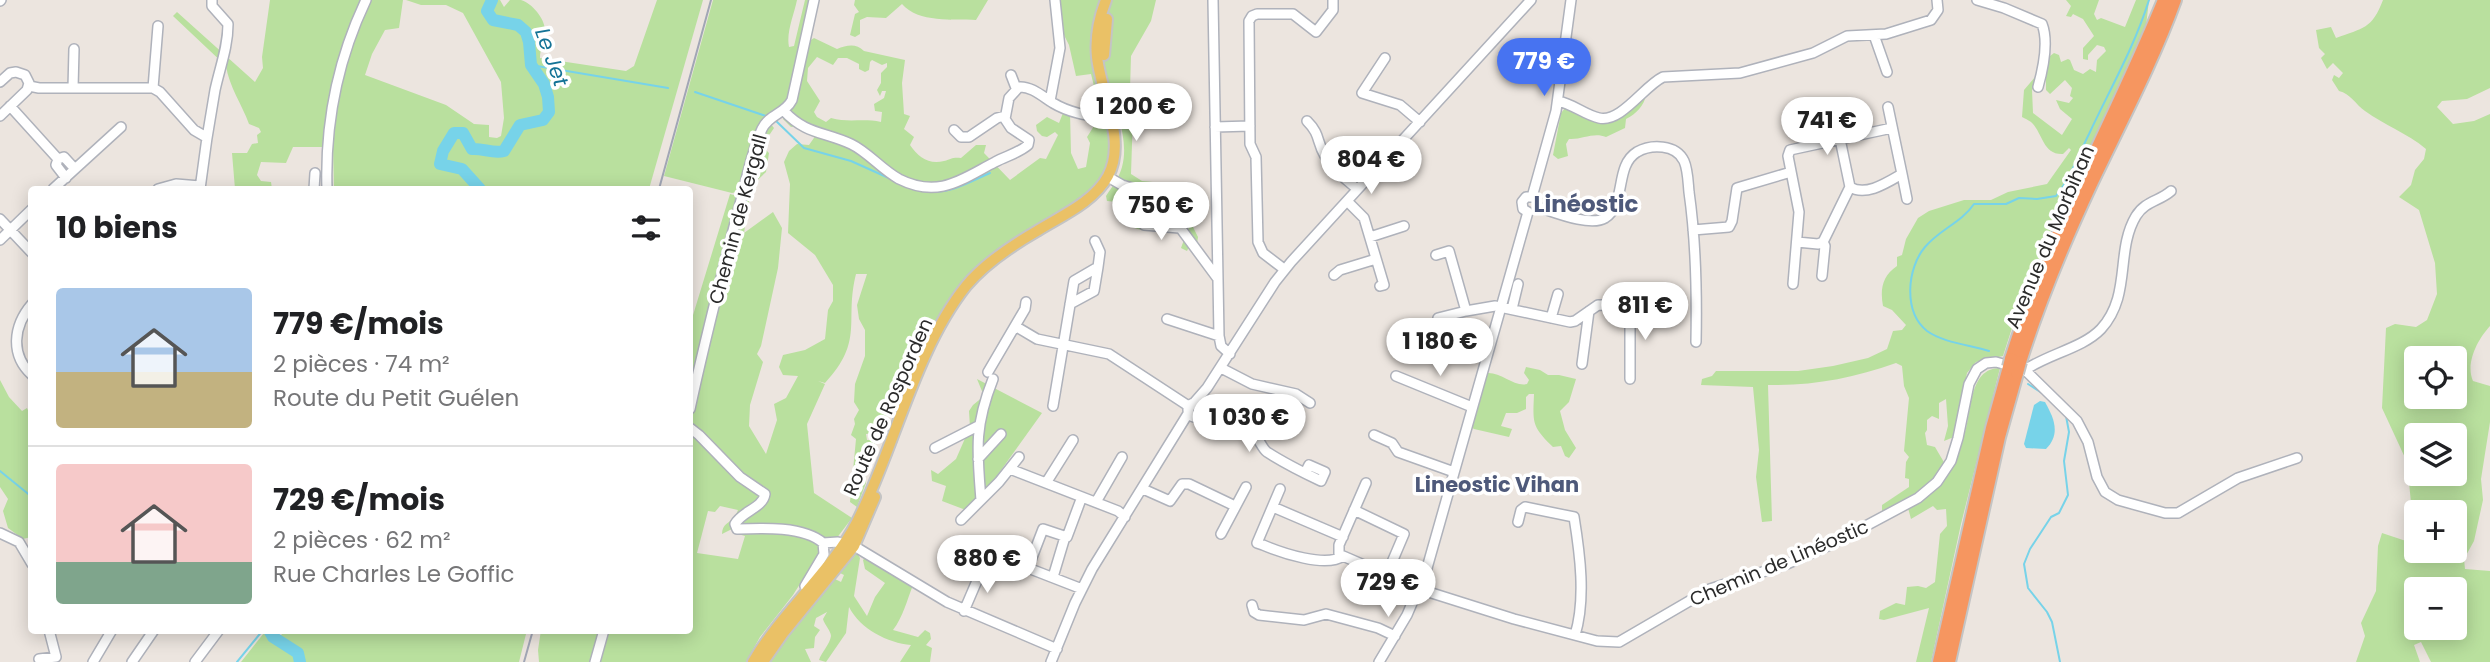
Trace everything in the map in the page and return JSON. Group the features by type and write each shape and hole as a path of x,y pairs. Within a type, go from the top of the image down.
{"highway":[{"name":"Avenue du Morbihan","path":"1939,662 1992,428 2063,246 2146,69 2169,1"},
{"name":"Avenue du Morbihan","path":"1949,662 2016,366"}],"main road":[{"path":"1106,0 1099,24 1096,54 1113,119"},
{"path":"1110,178 1114,153 1113,119 1103,47 1113,0"},
{"name":"Route de Rosporden","path":"753,662 773,631 809,593 849,544 929,352 958,298 988,264 1081,204 1110,178"},
{"name":"Route de Rosporden","path":"764,662 809,593"}],"street":[{"path":"200,186 206,137 220,65 228,41 228,24 212,6 212,0"},
{"path":"329,186 336,83 350,37 366,0"},
{"name":"Chemin de Kergall","path":"693,396 723,265 749,168 764,124 784,111 795,92 814,0"},
{"path":"1050,101 1060,48 1055,0"},
{"path":"1213,0 1219,336 1221,346 1230,354"},
{"path":"1284,269 1263,253 1258,242 1256,157 1250,145 1248,25 1251,18 1257,15 1293,14 1316,32 1333,10 1333,0"},
{"path":"1051,662 1082,589 1102,552 1284,269 1531,0"},
{"path":"1558,101 1598,118 1609,118 1663,78 1740,73 1813,53 1847,36 1874,35 1931,20 1938,10 1937,0"},
{"path":"1977,0 2042,24 2044,59 2038,87"},
{"path":"1532,197 1558,101 1570,1"},
{"path":"153,88 158,26"},
{"path":"1874,35 1888,72"},
{"path":"74,49 74,88"},
{"path":"1385,58 1362,93 1400,105 1420,122"},
{"path":"0,82 16,72 25,75 29,86"},
{"path":"1011,75 1016,88"},
{"path":"29,86 153,88 162,94 194,130 206,137"},
{"path":"0,116 29,86"},
{"path":"784,111 804,128 859,148 878,165 902,180 945,187 962,181 1028,145 1029,140 1005,122 1009,98 1016,88 1026,87 1075,113 1113,119"},
{"path":"10,106 58,159"},
{"path":"1888,107 1908,199"},
{"path":"954,130 961,136 972,137 997,118 1005,116"},
{"path":"1307,121 1317,131 1321,149 1328,161 1357,189"},
{"path":"1215,127 1250,125"},
{"path":"57,186 121,127"},
{"path":"1793,284 1799,212 1789,152 1792,149 1892,128"},
{"path":"1822,276 1825,246 1823,242 1850,187 1840,139"},
{"path":"1538,207 1588,221 1601,220 1614,207 1632,156 1645,149 1669,148 1678,153 1686,165 1693,230 1696,342"},
{"path":"58,159 64,157 75,169"},
{"path":"58,159 56,166 66,178"},
{"path":"1693,230 1729,227 1737,188 1791,172"},
{"path":"314,173 314,186"},
{"path":"1850,187 1857,191 1878,187 1902,174"},
{"path":"1110,178 1156,195 1218,279"},
{"path":"169,186 192,186"},
{"path":"2016,366 2092,337 2102,327 2119,296 2126,246 2136,216 2150,201 2171,191"},
{"path":"1526,197 1532,197 1537,201 1538,207 1534,212 1528,212 1523,209 1522,202 1526,197"},
{"path":"1347,201 1363,215 1385,285"},
{"path":"1379,662 1419,589 1528,212"},
{"path":"0,240 28,213"},
{"path":"0,219 28,249"},
{"path":"1144,225 1179,228"},
{"path":"1370,237 1404,226"},
{"path":"1070,304 1094,291 1100,252 1095,241"},
{"path":"1797,242 1823,242"},
{"path":"1436,255 1449,251 1466,311"},
{"path":"1334,275 1340,270 1377,259"},
{"path":"1053,406 1074,281 1098,267"},
{"path":"1512,309 1518,284"},
{"path":"1551,318 1558,294"},
{"path":"981,500 978,426 990,375 1026,302"},
{"path":"1438,318 1482,306 1512,309 1572,322 1598,305 1642,306"},
{"path":"1630,305 1630,379"},
{"path":"28,310 20,322 16,340 20,360 28,370"},
{"path":"1582,364 1589,310"},
{"path":"1167,318 1219,336"},
{"path":"1015,326 1037,339 1109,354 1195,410 1254,435 1264,449 1305,473"},
{"name":"Chemin de Linéostic","path":"1343,556 1419,589 1514,619 1607,643 1622,641 1658,617 1710,589 1796,560 1906,506 1931,488 1947,468 1958,438 1969,384 1977,369 1986,363 1996,362 2016,366"},
{"path":"2016,366 2061,404 2081,427 2097,477 2105,492 2118,500 2165,513 2178,513 2238,478 2297,457"},
{"path":"1221,368 1257,385 1296,394 1310,403"},
{"path":"1396,376 1472,407"},
{"path":"935,448 978,426"},
{"path":"693,430 740,477 765,494 763,502 738,518 735,524 737,529 781,529 814,537 823,543 849,544 964,611 1056,649"},
{"path":"978,459 1001,433"},
{"path":"1374,435 1392,443 1398,452 1454,472"},
{"path":"1046,483 1073,440"},
{"path":"961,520 1019,457"},
{"path":"1096,502 1122,457"},
{"path":"1010,469 1118,511 1125,517"},
{"path":"1279,489 1258,543 1277,551 1333,561 1343,556 1338,551 1366,483"},
{"path":"1143,489 1170,501 1182,484 1189,484 1236,506"},
{"path":"1221,534 1246,487"},
{"path":"1051,576 1080,502"},
{"path":"1273,506 1343,537"},
{"path":"1518,522 1521,510 1525,507 1574,517 1579,559 1580,615 1575,635"},
{"path":"1354,510 1404,534 1387,574"},
{"path":"1066,537 1043,529 1028,568 1082,589"},
{"path":"0,533 19,542 28,557"},
{"path":"809,593 806,583 824,554 823,543"},
{"path":"964,611 982,569"},
{"path":"1252,605 1254,612 1259,614 1304,620 1326,614 1378,628 1395,636"},
{"path":"39,659 56,657 50,634"},
{"path":"93,662 110,634"},
{"path":"132,662 151,634"},
{"path":"195,662 216,634"},
{"path":"595,662 603,634"}],"green space":[{"path":"270,0 403,0 399,28 385,30 372,54 365,75 446,105 474,124 489,125 489,137 497,138 501,136 504,118 501,82 463,13 446,5 421,5 406,0 500,0 504,7 510,0 521,0 533,8 544,26 545,37 540,58 626,71 634,66 657,0 703,0 650,186 334,186 333,147 293,147 286,163 261,162 257,175 261,181 271,182 272,186 235,186 232,153 247,153 252,144 258,143 257,135 261,132 259,128 249,124 226,66 173,16 177,12 255,82 263,68 262,57"},
{"path":"713,0 797,0 789,29 789,47 794,46 805,0 811,0 807,49 808,42 814,38 837,49 855,46 864,51 905,60 902,83 904,114 910,116 904,129 914,137 910,145 913,149 929,161 961,158 976,145 986,145 984,153 1010,180 1040,158 1046,159 1058,135 1055,132 1047,137 1042,136 1036,125 1047,117 1059,123 1063,113 1070,112 1071,153 1078,169 1086,167 1090,143 1087,137 1094,126 1091,124 1093,120 1109,130 1111,154 1107,170 1093,191 983,263 901,402 889,408 886,418 875,433 866,434 867,440 874,440 876,446 871,457 864,462 866,483 857,507 850,502 856,439 851,435 859,410 854,402 855,384 865,356 865,330 859,319 857,305 867,274 856,274 849,342 837,368 825,383 818,381 825,384 807,424 814,493 852,518 836,539 822,549 793,595 760,637 746,662 539,662 540,634 693,634 693,315 730,194 748,199 744,233 773,212 782,228 778,268 757,354 763,362 750,405 749,426 766,454 777,420 774,404 786,398 798,376 783,375 779,367 783,355 805,350 825,339 828,310 833,301 833,285 815,255 788,233 790,184 784,162 789,151 797,144 809,145 816,135 796,126 791,127 783,119 788,111 784,104 765,117 774,128 770,134 763,136 760,144 769,153 766,172 747,190 732,193 664,176","holes":["817,57 833,65 838,58 847,58 859,64 859,69 865,72 869,70 872,60 882,65 887,63 881,73 881,83 877,90 880,96 882,91 886,91 884,98 874,104 875,111 882,112 881,122 831,118 826,122 817,117 814,112 820,101 807,81 808,68","720,506 738,510 722,531 722,534 740,525 738,534 745,536 738,559 697,553 708,511 715,512"]},
{"path":"855,0 988,0 976,20 927,17 902,4 886,18 867,17 860,20 860,34 855,37 850,35 855,14 859,12 854,5"},
{"path":"1058,0 1156,0 1151,21 1131,56 1130,89 1136,98 1148,99 1146,111 1149,113 1133,114 1131,174 1142,181 1153,182 1153,189 1149,193 1157,193 1160,183 1169,196 1176,196 1177,211 1185,216 1188,229 1192,225 1198,237 1197,244 1189,247 1187,251 1181,248 1185,237 1181,230 1177,233 1159,223 1160,217 1155,209 1147,231 1130,226 1116,214 1137,207 1138,203 1120,204 1107,201 1106,196 1119,175 1124,157 1119,117 1111,89 1093,98 1095,90 1091,74 1076,76 1064,35"},
{"path":"2066,0 2099,0 2094,14 2097,20 2101,18 2125,27 2136,0 2149,0 2146,26 2104,123 2056,218 2021,300 2003,356 1976,362 1967,373 1954,437 1944,441 1948,426 1946,399 1939,403 1939,419 1932,416 1927,420 1927,445 1935,447 1945,464 1964,436 1977,384 1990,370 2000,368 1961,524 1931,662 1916,662 1929,608 1884,620 1879,619 1880,611 1896,603 1905,605 1907,587 1926,588 1935,582 1940,534 1947,526 1946,509 1937,510 1933,506 1911,519 1908,508 1924,499 1918,493 1882,514 1882,505 1909,487 1909,479 1905,478 1909,457 1904,451 1909,398 1904,386 1902,366 1896,363 1848,377 1817,382 1768,385 1772,521 1762,522 1756,477 1759,450 1753,387 1701,385 1702,379 1712,376 1716,371 1798,371 1833,366 1868,358 1887,349 1893,331 1902,330 1906,325 1892,310 1883,306 1883,284 1888,274 1897,266 1897,257 1902,255 1906,239 1918,218 1929,211 1964,200 1991,200 2008,192 2047,184 2071,150 2069,148 2063,154 2051,151 2032,122 2022,117 2024,90 2035,77 2038,80 2032,90 2033,113 2062,135 2072,119 2060,109 2056,100 2069,103 2073,98 2070,96 2072,88 2065,80 2050,94 2046,90 2046,62 2054,53 2059,55 2061,62 2070,60 2074,70 2083,74 2090,69 2096,72 2097,60 2106,51 2104,47 2097,45 2088,55 2088,60 2083,59 2083,48 2094,36 2083,19 2073,14 2071,17 2066,16 2071,6"},
{"path":"2383,0 2490,0 2490,88 2467,99 2442,101 2437,107 2453,124 2474,121 2490,114 2490,326 2477,344 2471,374 2473,381 2490,386 2490,422 2481,479 2483,500 2474,541 2467,554 2467,500 2411,500 2409,486 2467,486 2467,423 2404,423 2404,456 2382,408 2386,328 2395,324 2416,327 2427,320 2437,294 2435,263 2419,210 2399,197 2411,185 2426,149 2372,116 2339,91 2332,80 2334,75 2339,78 2343,73 2333,63 2327,69 2321,58 2325,54 2319,48 2316,30 2331,27 2336,38 2366,26 2375,17"},
{"path":"1646,95 1639,109 1626,119 1625,128 1606,137 1597,135 1569,139 1566,144 1568,156 1558,159 1553,155 1561,113 1566,107 1601,121"},
{"path":"1526,367 1548,375 1576,379 1569,402 1560,411 1565,430 1576,448 1569,458 1565,456 1561,446 1553,447 1537,428 1534,418 1534,394 1526,397 1526,409 1517,413 1506,413 1501,426 1512,429 1509,437 1471,427 1487,373 1527,384 1529,380 1524,373"},
{"path":"977,379 1042,413 971,512 942,501 946,486 932,481 931,470 938,474 956,459 970,427 969,411 984,396"},
{"path":"0,380 9,397 22,411 27,408 28,410 28,538 23,539 8,528 3,511 8,499 0,487"},
{"path":"2382,533 2404,540 2404,563 2464,563 2465,569 2490,571 2490,662 2431,662 2421,642 2414,645 2420,662 2356,662 2365,636 2361,623 2376,591 2378,546"},
{"path":"857,553 860,558 854,596 867,616 885,583 865,569 863,560 867,556 913,585 893,630 918,637 925,630 930,633 931,639 926,645 932,648 930,662 900,662 911,645 893,641 867,628 849,607 846,633 826,662 819,660 831,636 823,619 827,612 816,618 814,626 820,630 815,637 814,648 805,649 811,662 771,662 770,659 784,638 833,578 841,582 844,575 840,573"},
{"path":"263,634 526,634 519,662 241,662"}],"water":[{"path":"2040,401 2045,402 2051,414 2055,432 2046,449 2026,448 2024,444 2034,405"}],"waterway":[{"name":"Le Jet","path":"477,186 462,169 440,164 443,151 454,133 463,133 472,149 504,151 520,125 543,120 549,112 544,84 531,65 526,32 518,25 493,20 487,11 492,0"},
{"path":"1989,351 1941,338 1927,331 1919,323 1911,302 1914,266 1925,247 1974,204 2006,204 2019,198 2056,196 2070,174 2121,68 2149,0"},
{"path":"531,65 668,88"},
{"path":"695,92 766,116"},
{"path":"774,119 804,148 851,161 891,179"},
{"path":"926,191 951,189 990,173"},
{"path":"2028,384 2045,395"},
{"path":"2060,662 2052,622 2028,588 2024,564 2030,549 2051,517 2059,513 2068,495 2064,461 2069,432 2066,416"},
{"path":"0,471 28,494"},
{"path":"237,662 260,634"},
{"name":"Le Jet","path":"271,634 298,653 300,662"}],"railway":[{"path":"660,186 711,0"},
{"path":"524,662 532,634"}],"district":[{"name":"Linéostic","path":"1586,204"},
{"name":"Lineostic Vihan","path":"1497,484"}]}
